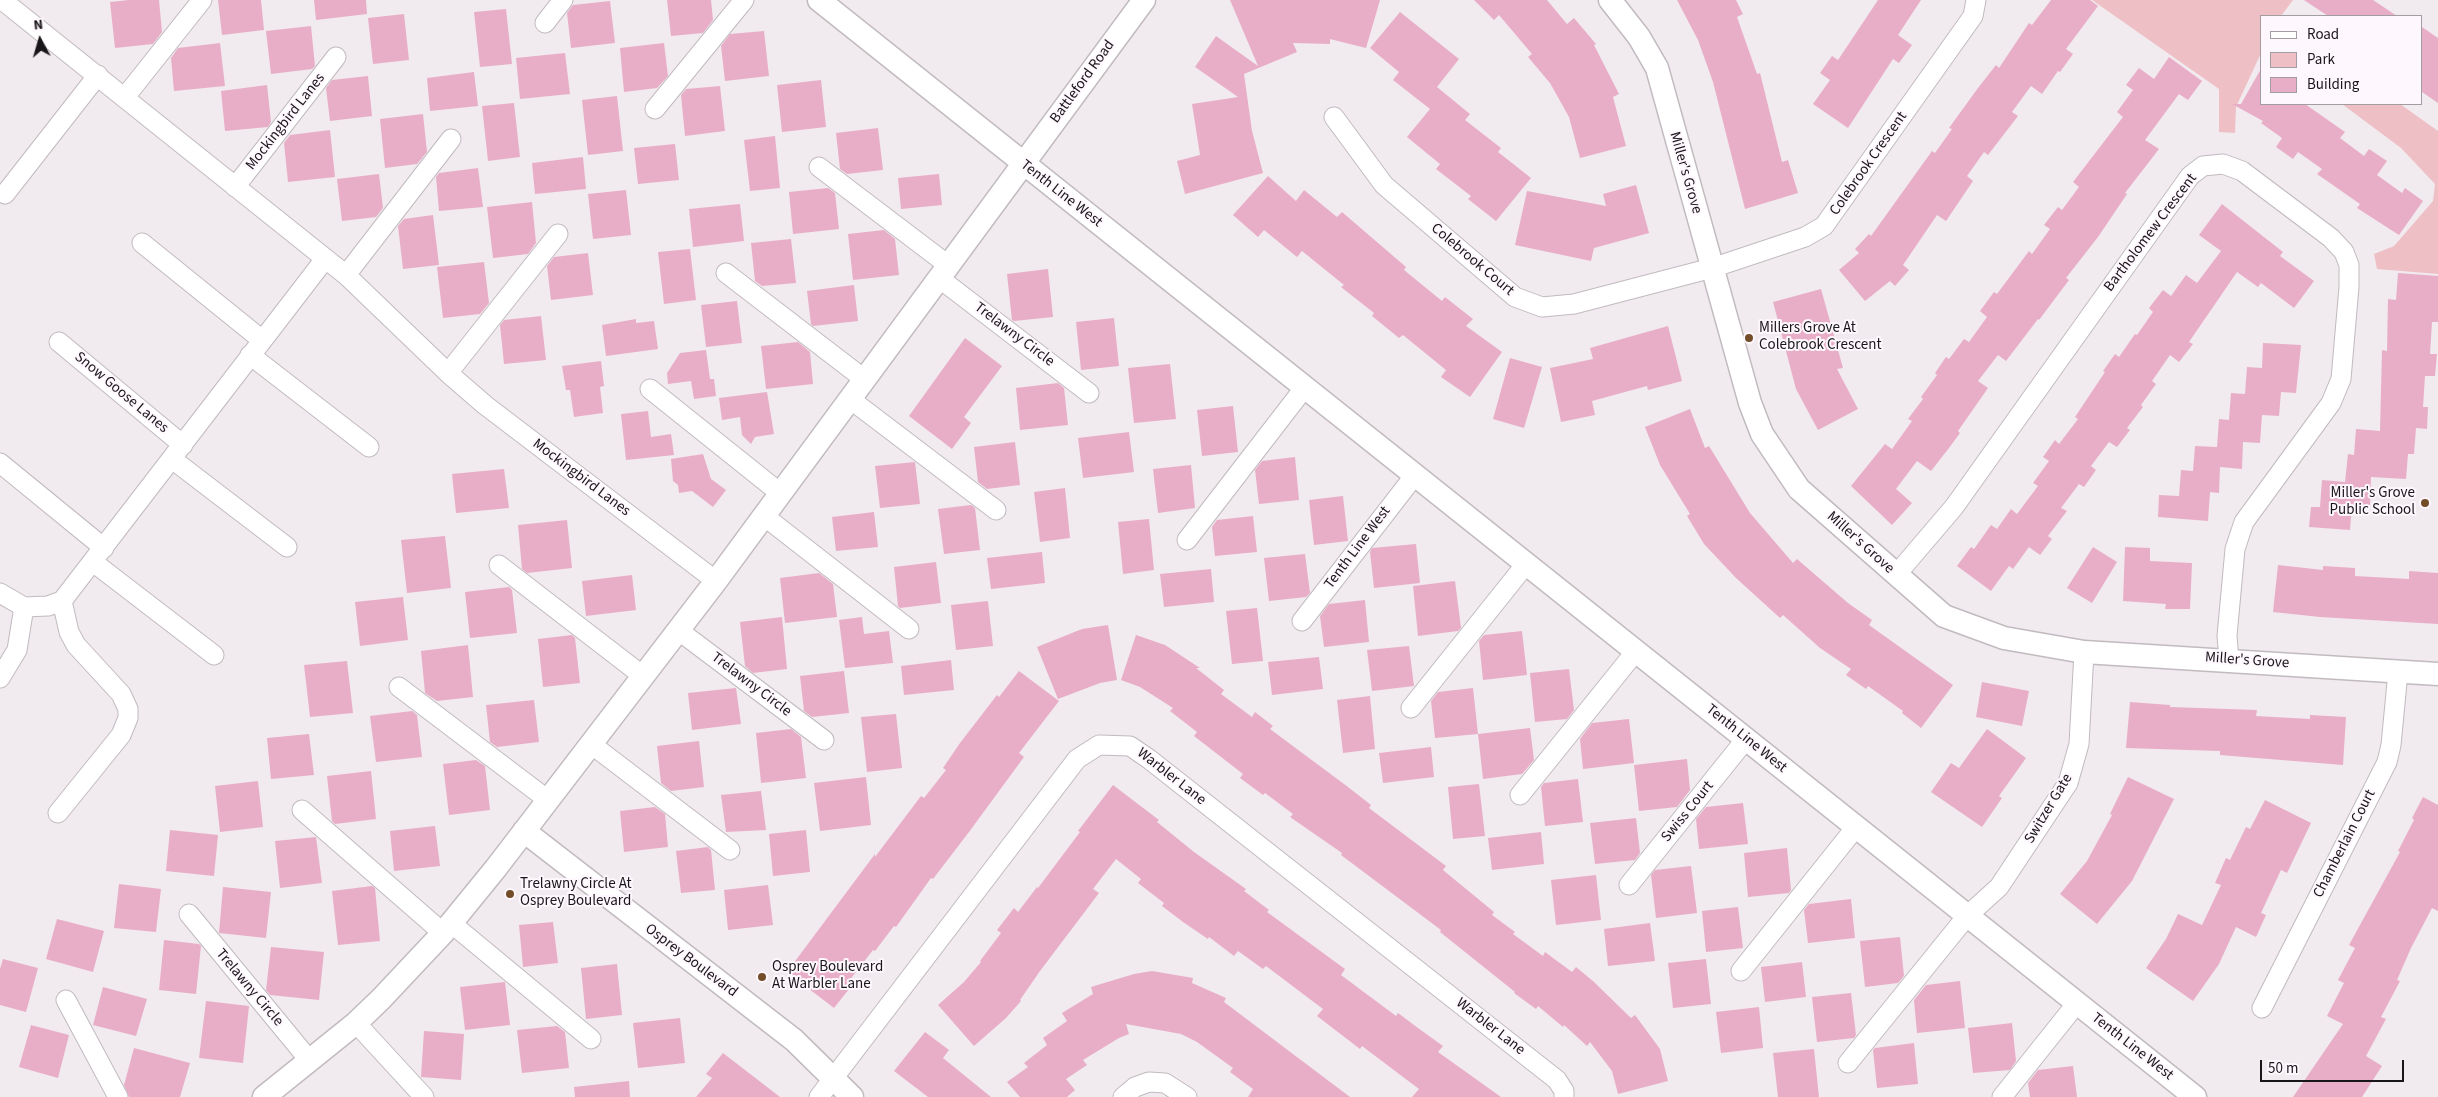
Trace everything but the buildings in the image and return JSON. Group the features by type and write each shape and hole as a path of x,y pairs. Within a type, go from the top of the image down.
{"street":[{"path":"125,97 202,0"},
{"path":"545,23 564,0"},
{"path":"656,109 744,0"},
{"name":"Tenth Line West","path":"819,0 2077,1003 2189,1095"},
{"name":"Battleford Road","path":"1023,164 1144,0"},
{"name":"Miller's Grove","path":"1610,0 1639,38 1657,68 1750,404 1762,434 1799,489 1944,616 2004,638 2084,652 2438,674"},
{"name":"Colebrook Crescent","path":"1712,268 1805,237 1824,226 1973,16 1976,0"},
{"name":"Mockingbird Lanes","path":"14,4 235,187 346,275 448,373 485,405 716,581"},
{"name":"Mockingbird Lanes","path":"235,187 336,57"},
{"path":"4,194 98,75"},
{"name":"Colebrook Court","path":"1334,117 1384,185 1515,297 1542,307 1574,304 1712,268"},
{"path":"346,275 451,138"},
{"path":"264,1097 356,1023 447,928 716,581 1023,164"},
{"name":"Bartholomew Crescent","path":"1896,575 1954,507 2190,176 2203,166 2224,164 2242,171 2331,238 2344,252 2349,265 2349,288 2341,379 2331,403 2244,522 2235,549 2228,636 2229,660"},
{"name":"Trelawny Circle","path":"819,166 1089,393"},
{"path":"448,373 558,234"},
{"path":"142,243 256,348 369,447"},
{"name":"Snow Goose Lanes","path":"62,601 325,259"},
{"path":"726,273 864,379"},
{"name":"Snow Goose Lanes","path":"59,342 177,452 288,547"},
{"path":"1187,540 1304,387"},
{"path":"650,389 780,493"},
{"path":"850,399 996,510"},
{"path":"0,464 98,555 214,655"},
{"name":"Tenth Line West","path":"1302,621 1415,476"},
{"path":"764,516 909,629"},
{"path":"1411,708 1526,564"},
{"path":"499,565 643,676"},
{"path":"0,593 24,607 48,606 62,601 69,632 76,645 121,694 128,709 128,718 121,735 58,813"},
{"path":"0,678 17,650 24,607"},
{"name":"Trelawny Circle","path":"678,630 824,740"},
{"path":"1520,796 1636,651"},
{"name":"Switzer Gate","path":"1967,916 1999,887 2068,783 2079,744 2084,652"},
{"name":"Chamberlain Court","path":"2262,1008 2387,762 2391,745 2398,672"},
{"path":"399,687 548,800"},
{"name":"Swiss Court","path":"1629,885 1746,739"},
{"path":"591,744 730,850"},
{"name":"Warbler Lane","path":"819,1097 1077,759 1099,746 1130,746 1557,1080 1564,1091 1564,1097"},
{"path":"302,810 447,928 591,1039"},
{"path":"1741,971 1856,827"},
{"name":"Osprey Boulevard","path":"524,831 760,1013 799,1045 834,1077 852,1097"},
{"name":"Trelawny Circle","path":"188,914 310,1061"},
{"path":"1848,1063 1967,916"},
{"path":"66,1000 118,1097"},
{"name":"Tenth Line West","path":"2002,1097 2077,1003"},
{"path":"356,1023 424,1097"},
{"path":"1123,1097 1135,1087 1149,1082 1164,1083 1187,1097"}],"green space":[{"path":"2092,0 2293,0 2282,15 2260,15 2260,55 2236,107 2235,133 2219,132 2219,89"},
{"path":"2343,105 2401,105 2438,131 2438,274 2377,269 2374,254 2394,246 2433,201 2435,184 2401,148"}],"place":[{"name":"Millers Grove At Colebrook Crescent","path":"1749,338"},
{"name":"Miller's Grove Public School","path":"2425,503"},
{"name":"Trelawny Circle At Osprey Boulevard","path":"510,894"},
{"name":"Osprey Boulevard At Warbler Lane","path":"762,977"}]}
